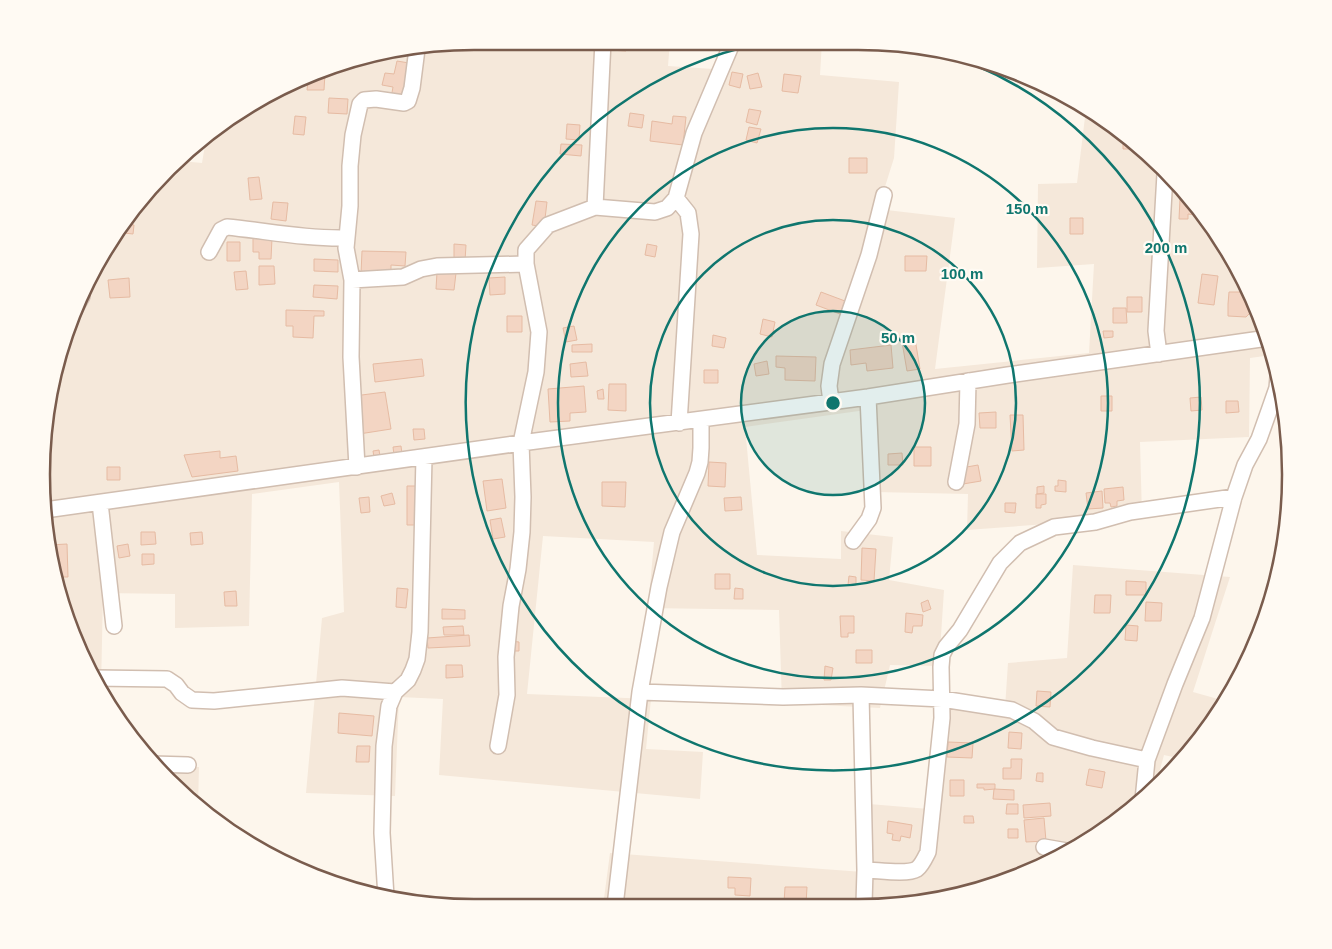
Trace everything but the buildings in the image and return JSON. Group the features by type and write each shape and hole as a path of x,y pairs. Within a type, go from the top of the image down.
{"street":[{"path":"595,207 603,50"},
{"path":"498,746 507,695 506,657 511,606 522,532 521,443 536,372 539,332 526,264 526,250 548,225 595,207 655,212 667,208 676,198 694,133 729,50"},
{"path":"357,467 351,357 352,280 346,248 353,136 360,104 369,98 404,103 408,100 412,88 416,54"},
{"path":"1159,354 1156,331 1165,181"},
{"path":"831,402 829,386 832,364 869,255 884,195"},
{"path":"676,198 688,213 691,234 686,286 679,422"},
{"path":"209,252 221,230 227,227 300,236 347,238"},
{"path":"352,280 403,277 421,269 437,266 526,264"},
{"path":"52,509 521,443 868,397 1259,339"},
{"path":"956,482 967,424 968,381"},
{"path":"1144,787 1147,760 1202,618 1234,497 1245,465 1258,439 1274,395"},
{"path":"853,541 869,519 874,508 868,397"},
{"path":"616,899 640,692 659,587 672,532 700,462 701,420"},
{"path":"386,890 382,833 384,746 389,706 395,692 408,680 417,659 420,632 424,458"},
{"path":"865,870 908,871 917,868 924,862 928,852 942,718 941,667 946,647 960,630 1000,563 1020,544 1054,527 1095,522 1130,512 1234,497"},
{"path":"100,503 114,626"},
{"path":"102,678 167,680 176,685 182,693 192,700 342,688 395,692"},
{"path":"640,692 783,697 860,696 942,699 1012,710 1034,721 1053,737 1147,760"},
{"path":"860,696 864,899"},
{"path":"164,764 188,765"},
{"path":"1044,847 1056,849"}],"shaded area":[{"path":"474,50 669,50 668,66 713,69 720,50 821,50 820,75 899,82 894,158 878,209 955,218 935,369 1089,353 1094,264 1037,268 1038,184 1077,183 1085,117 1137,155 1177,195 1210,239 1238,287 1250,312 1265,356 1250,358 1249,437 1140,442 1142,517 967,530 968,494 875,492 866,410 745,427 757,555 841,559 841,531 893,537 889,580 944,590 939,666 890,665 880,708 782,703 779,610 648,608 654,542 543,536 527,694 651,699 646,749 703,752 700,799 439,775 443,699 399,697 395,796 306,793 322,618 344,612 339,482 252,494 249,626 175,628 175,594 103,593 101,676 82,637 64,584 58,557 51,502 51,447 58,392 64,365 82,312 107,262 138,216 174,174 188,162 202,163 205,147 262,107 312,82 365,64 392,58 447,51"},
{"path":"1073,565 1230,577 1193,692 1217,699 1210,710 1174,757 1164,755 1159,774 1137,794 1093,827 1045,855 1020,867 967,885 940,891 885,898 604,899 610,853 863,872 869,804 929,809 936,703 1005,708 1008,663 1067,658"},
{"path":"165,766 199,767 198,797"}]}
